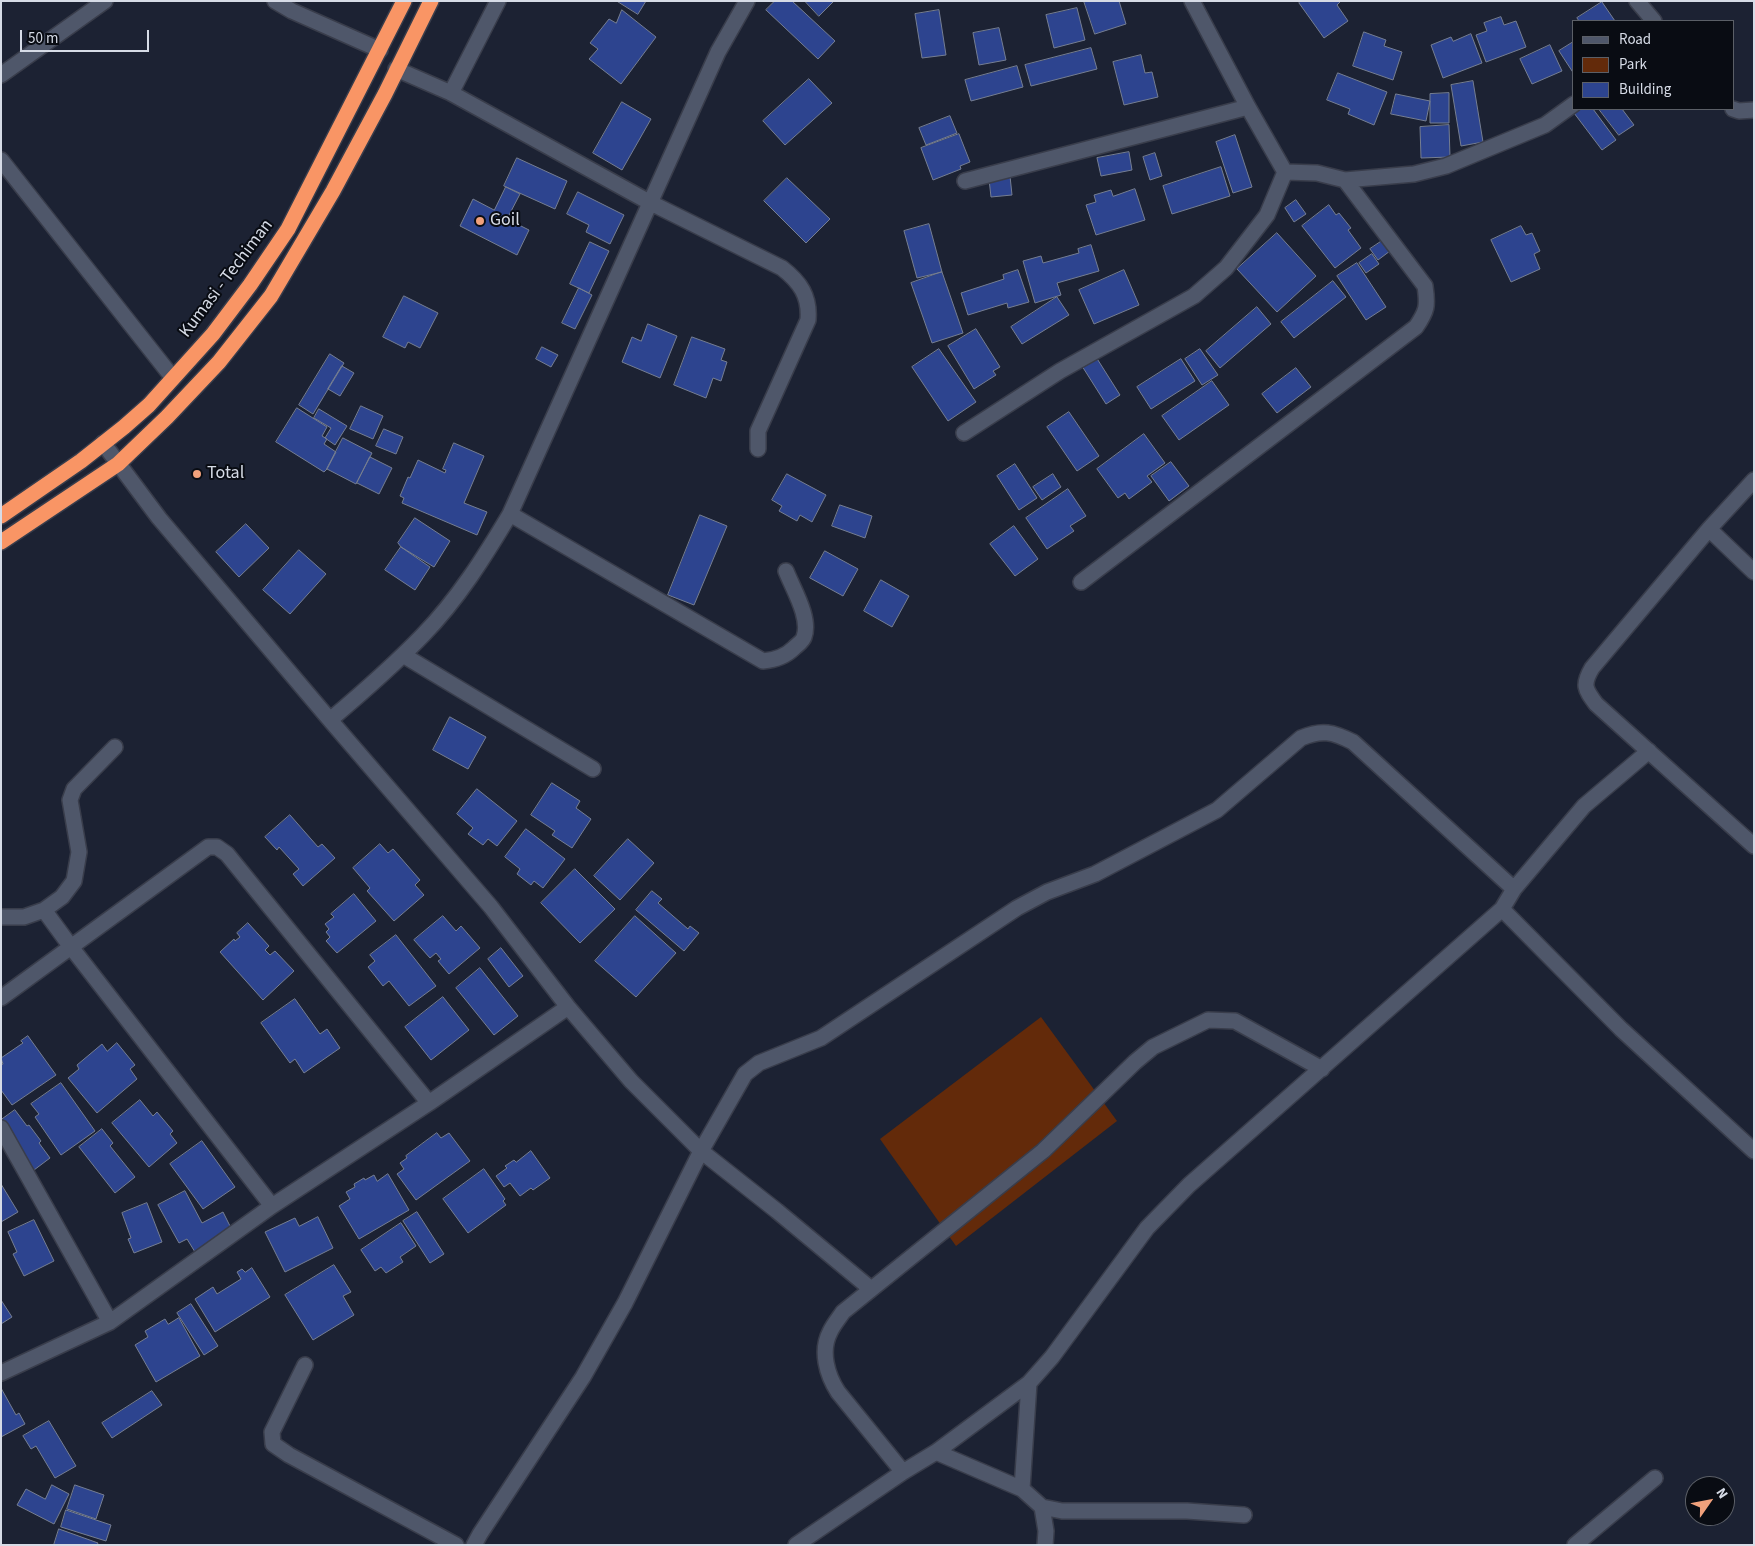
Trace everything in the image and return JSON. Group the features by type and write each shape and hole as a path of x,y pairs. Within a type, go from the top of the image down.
{"highway":[{"name":"Kumasi - Techiman","path":"1,516 73,467 149,405 213,334 250,285 288,228 404,1"},
{"path":"1,542 118,464 167,417 219,362 271,296 332,191 385,94 431,1"}],"street":[{"path":"1,74 105,1"},
{"path":"275,1 292,11 380,50"},
{"path":"451,94 498,1"},
{"path":"330,720 424,634 483,561 510,514 718,52 747,1"},
{"path":"1192,1 1248,107 1286,172"},
{"path":"1637,1 1653,20"},
{"path":"396,69 451,94 649,202 782,268 797,280 809,306 808,320 758,431 758,450"},
{"path":"1286,172 1317,173 1345,180 1414,174 1446,166 1545,124 1572,105"},
{"path":"965,181 1248,107"},
{"path":"1735,110 1739,112 1754,110"},
{"path":"1,160 173,378"},
{"path":"964,433 1060,371 1194,296 1226,268 1267,215 1286,172"},
{"path":"1081,582 1416,326 1425,313 1428,302 1425,286 1345,180"},
{"path":"103,443 159,518 491,908 568,1007 631,1081 701,1151 778,1211 871,1289"},
{"path":"1754,480 1592,668 1586,679 1585,686 1596,704 1754,846"},
{"path":"510,514 763,661 775,660 792,650 804,638 806,624 802,607 786,571"},
{"path":"1709,530 1754,572"},
{"path":"403,655 593,769"},
{"path":"474,1545 583,1377 625,1303 701,1151 745,1074 758,1063 821,1038 1025,904 1047,892 1096,874 1217,810 1301,738 1313,733 1324,732 1353,742 1514,889"},
{"path":"1,917 24,917 44,910 62,897 74,881 79,852 70,800 74,789 116,747"},
{"path":"796,1545 903,1472 936,1452 1029,1383 1052,1357 1147,1228 1189,1184 1502,909 1514,889 1584,806 1649,751"},
{"path":"1,998 208,846 217,847 227,854 430,1103"},
{"path":"1502,909 1621,1029 1754,1150"},
{"path":"44,910 71,948 272,1206"},
{"path":"1,1373 110,1322 272,1206 430,1103 568,1007"},
{"path":"903,1472 830,1380 825,1350 829,1333 843,1312 1043,1151 1153,1047 1208,1020 1235,1021 1322,1069"},
{"path":"1,1128 110,1322"},
{"path":"305,1365 272,1432 273,1444 289,1455 456,1545"},
{"path":"1022,1489 1029,1383"},
{"path":"936,1452 1022,1489 1042,1507 1062,1511 1187,1511 1244,1515"},
{"path":"1575,1545 1656,1478"},
{"path":"1042,1507 1046,1531 1045,1545"}],"green space":[{"path":"1041,1017 1117,1121 956,1246 880,1139"}],"building":[{"path":"617,1 646,1 638,14"},
{"path":"775,1 792,1 835,41 818,59 766,10"},
{"path":"805,1 834,1 819,16"},
{"path":"1084,1 1119,1 1126,24 1095,34"},
{"path":"1301,1 1339,1 1337,5 1348,21 1324,38 1299,3"},
{"path":"1602,2 1614,20 1578,20 1577,18"},
{"path":"1077,8 1085,40 1054,48 1046,15"},
{"path":"622,10 656,37 621,84 589,59 598,49 590,43 609,19 616,23"},
{"path":"939,10 946,55 922,58 915,14"},
{"path":"1501,17 1504,25 1516,21 1526,47 1486,62 1476,35 1487,31 1484,23"},
{"path":"999,28 1006,60 979,65 973,33"},
{"path":"1364,32 1386,40 1384,46 1402,52 1393,80 1353,66"},
{"path":"1471,34 1482,63 1443,78 1431,45 1451,37 1453,41"},
{"path":"1572,43 1572,71 1559,51"},
{"path":"1550,45 1562,71 1532,84 1520,59"},
{"path":"1091,48 1097,69 1031,86 1025,65"},
{"path":"1141,55 1145,73 1152,72 1158,97 1124,105 1113,62"},
{"path":"1017,66 1023,87 971,101 965,80"},
{"path":"1338,73 1387,92 1374,125 1348,114 1350,109 1327,100"},
{"path":"809,79 832,103 785,145 763,121"},
{"path":"1473,81 1483,142 1461,146 1451,85"},
{"path":"1449,93 1449,123 1430,123 1430,94"},
{"path":"1396,94 1430,101 1426,121 1391,114"},
{"path":"622,102 651,119 622,170 593,153"},
{"path":"1578,110 1594,110 1616,140 1602,150 1574,113"},
{"path":"1600,110 1623,110 1634,125 1619,135"},
{"path":"950,116 957,133 926,145 919,128"},
{"path":"1449,125 1450,157 1421,158 1420,127"},
{"path":"959,134 970,162 960,166 961,169 933,180 921,148"},
{"path":"1235,135 1252,187 1233,193 1216,142"},
{"path":"1129,152 1132,170 1101,176 1097,158"},
{"path":"1155,153 1162,176 1150,180 1143,157"},
{"path":"517,158 567,181 555,209 504,186"},
{"path":"1221,167 1230,196 1172,214 1163,186"},
{"path":"1010,176 1012,195 991,197 989,179"},
{"path":"787,178 830,219 806,243 764,201"},
{"path":"506,187 520,194 507,219 529,230 517,255 460,226 473,199 494,210"},
{"path":"1135,189 1145,220 1096,235 1086,205 1096,202 1094,195 1111,190 1113,196"},
{"path":"578,192 624,215 610,244 586,232 589,225 567,214"},
{"path":"1296,200 1306,214 1294,222 1285,208"},
{"path":"1329,205 1336,215 1339,213 1351,228 1348,230 1361,248 1335,268 1302,226"},
{"path":"929,224 942,272 917,278 904,231"},
{"path":"1521,226 1526,235 1532,233 1540,251 1534,254 1540,269 1511,282 1491,240"},
{"path":"1277,233 1316,276 1277,312 1237,269"},
{"path":"1382,241 1390,251 1378,260 1370,249"},
{"path":"590,242 609,251 589,293 570,284"},
{"path":"1091,245 1099,271 1057,283 1061,295 1035,303 1023,261 1041,256 1043,263 1079,253 1078,249"},
{"path":"1372,254 1379,264 1366,273 1359,263"},
{"path":"1357,263 1386,307 1366,320 1337,276"},
{"path":"1018,270 1029,302 1008,308 1007,303 968,315 961,293 1004,279 1003,275"},
{"path":"1124,270 1139,305 1094,324 1079,290"},
{"path":"942,272 963,333 932,343 911,283"},
{"path":"1333,281 1346,297 1294,338 1281,322"},
{"path":"579,288 592,295 575,329 562,323"},
{"path":"404,296 438,313 420,348 408,342 405,348 383,337"},
{"path":"1057,297 1069,315 1022,344 1011,327"},
{"path":"1257,307 1271,324 1220,368 1206,351"},
{"path":"648,324 677,336 660,378 622,362 632,337 641,341"},
{"path":"976,329 1000,367 993,371 996,375 974,389 948,346"},
{"path":"692,337 725,349 721,360 727,362 721,381 713,378 706,398 674,385"},
{"path":"542,347 558,355 551,367 536,359"},
{"path":"939,349 976,402 948,421 912,367"},
{"path":"1200,349 1218,375 1202,385 1185,359"},
{"path":"330,354 344,363 313,414 299,405"},
{"path":"1096,357 1120,395 1106,404 1082,366"},
{"path":"1181,359 1195,381 1151,409 1137,387"},
{"path":"342,366 354,373 340,396 328,389"},
{"path":"1296,368 1311,387 1277,413 1262,394"},
{"path":"1212,381 1229,405 1179,440 1162,416"},
{"path":"361,406 383,416 373,439 350,429"},
{"path":"297,408 327,427 322,436 327,439 324,444 336,452 324,472 276,442"},
{"path":"319,409 347,426 335,445 325,438 331,428 314,418"},
{"path":"1069,412 1099,456 1077,471 1047,427"},
{"path":"384,429 403,437 396,454 376,446"},
{"path":"1144,434 1165,463 1147,476 1152,482 1129,499 1125,493 1118,498 1097,469"},
{"path":"343,438 372,453 356,484 327,469"},
{"path":"454,443 484,456 464,503 487,512 477,535 402,503 404,498 400,496 418,460 445,473 446,470 443,469"},
{"path":"370,457 392,468 379,494 357,483"},
{"path":"1171,462 1189,486 1169,501 1151,476"},
{"path":"1015,464 1037,498 1019,510 997,476"},
{"path":"787,474 826,495 812,522 800,515 797,521 779,511 782,506 772,500"},
{"path":"1053,474 1061,487 1042,500 1033,487"},
{"path":"1068,489 1086,516 1070,526 1074,531 1047,549 1026,518"},
{"path":"840,505 872,516 865,538 832,526"},
{"path":"700,515 727,526 694,605 668,595"},
{"path":"415,518 450,541 434,567 401,547 398,543"},
{"path":"246,524 269,548 239,577 216,552"},
{"path":"1014,526 1038,559 1015,576 990,544"},
{"path":"401,547 430,567 415,590 385,570"},
{"path":"299,550 326,574 290,614 263,590"},
{"path":"825,551 858,569 843,596 810,578"},
{"path":"881,580 909,596 892,627 864,611"},
{"path":"450,717 486,737 468,769 433,750"},
{"path":"552,783 580,801 576,808 591,819 572,848 552,835 555,831 531,815"},
{"path":"477,789 517,821 497,846 488,839 483,845 468,834 473,828 457,814"},
{"path":"290,815 318,847 322,844 335,858 303,886 293,874 299,869 279,847 277,850 265,837"},
{"path":"526,829 565,859 543,888 534,881 531,885 517,874 520,869 505,857"},
{"path":"628,839 654,863 620,900 594,876"},
{"path":"380,844 388,853 393,849 420,880 415,885 424,895 394,921 367,891 370,888 353,868"},
{"path":"575,869 615,909 580,943 541,903"},
{"path":"652,891 662,899 658,903 688,929 690,926 699,933 684,951 636,910"},
{"path":"354,894 376,921 337,953 326,941 330,937 326,932 329,929 325,924 334,917 331,914"},
{"path":"443,916 456,931 461,926 480,948 449,974 438,961 441,959 436,953 430,958 414,940"},
{"path":"635,916 676,953 636,997 595,961"},
{"path":"248,923 269,946 265,950 270,955 275,951 294,971 263,1000 220,952 234,939 235,941 240,937 237,933"},
{"path":"396,935 436,986 409,1006 389,981 383,986 368,967 375,961 370,955"},
{"path":"501,948 523,976 509,987 488,959"},
{"path":"480,968 518,1016 494,1035 456,988"},
{"path":"443,997 469,1030 431,1060 405,1027"},
{"path":"295,999 320,1034 327,1029 340,1048 304,1073 295,1059 290,1063 261,1023"},
{"path":"28,1036 56,1075 12,1105 1,1090 1,1065 3,1064 1,1058 23,1043 21,1041"},
{"path":"117,1043 135,1065 130,1069 137,1079 97,1113 68,1078 79,1069 77,1065 102,1044 107,1051"},
{"path":"61,1083 95,1131 61,1155 35,1117 39,1114 31,1104"},
{"path":"140,1100 153,1116 157,1112 173,1131 170,1134 177,1143 149,1167 112,1123"},
{"path":"15,1110 41,1141 39,1143 50,1158 34,1170 1,1125 1,1120"},
{"path":"102,1129 113,1143 110,1146 135,1177 115,1193 79,1147"},
{"path":"437,1133 441,1138 449,1133 470,1161 416,1200 397,1174 404,1169 400,1163 407,1158 406,1156"},
{"path":"202,1141 235,1187 203,1209 170,1164"},
{"path":"531,1151 550,1178 533,1190 531,1188 520,1196 510,1183 504,1187 496,1176 507,1168 505,1166 514,1160 516,1162"},
{"path":"484,1169 505,1199 503,1201 506,1205 468,1233 443,1199"},
{"path":"388,1174 409,1210 359,1239 339,1206 350,1199 346,1192 355,1187 354,1184 374,1175 377,1181"},
{"path":"1,1184 18,1212 1,1222"},
{"path":"185,1191 202,1223 223,1212 233,1232 195,1252 187,1239 179,1243 158,1205"},
{"path":"147,1203 162,1242 134,1253 128,1239 131,1238 122,1213"},
{"path":"417,1212 444,1254 430,1263 403,1221"},
{"path":"318,1217 333,1248 285,1272 265,1232 295,1218 299,1226"},
{"path":"34,1220 54,1261 24,1276 13,1254 17,1252 8,1232"},
{"path":"401,1223 416,1246 400,1257 403,1262 386,1273 381,1267 375,1271 361,1250"},
{"path":"334,1265 351,1292 343,1296 354,1315 313,1340 285,1295"},
{"path":"252,1268 270,1297 215,1332 195,1299 213,1287 217,1294 241,1279 237,1272 242,1269 245,1272"},
{"path":"1,1300 12,1317 1,1324"},
{"path":"191,1304 218,1346 204,1355 177,1313"},
{"path":"179,1318 200,1356 156,1382 135,1345 148,1337 145,1331 165,1319 168,1324"},
{"path":"1,1388 16,1415 19,1413 25,1424 1,1437"},
{"path":"152,1391 162,1405 112,1438 102,1423"},
{"path":"49,1421 76,1466 55,1478 36,1446 31,1449 23,1436"},
{"path":"52,1485 69,1494 54,1524 17,1505 26,1489 45,1499"},
{"path":"75,1485 104,1495 96,1519 67,1509"},
{"path":"66,1510 111,1525 106,1541 61,1527"},
{"path":"59,1529 98,1543 97,1545 54,1545"}],"place":[{"name":"Goil","path":"480,221"},
{"name":"Total","path":"197,474"}]}
